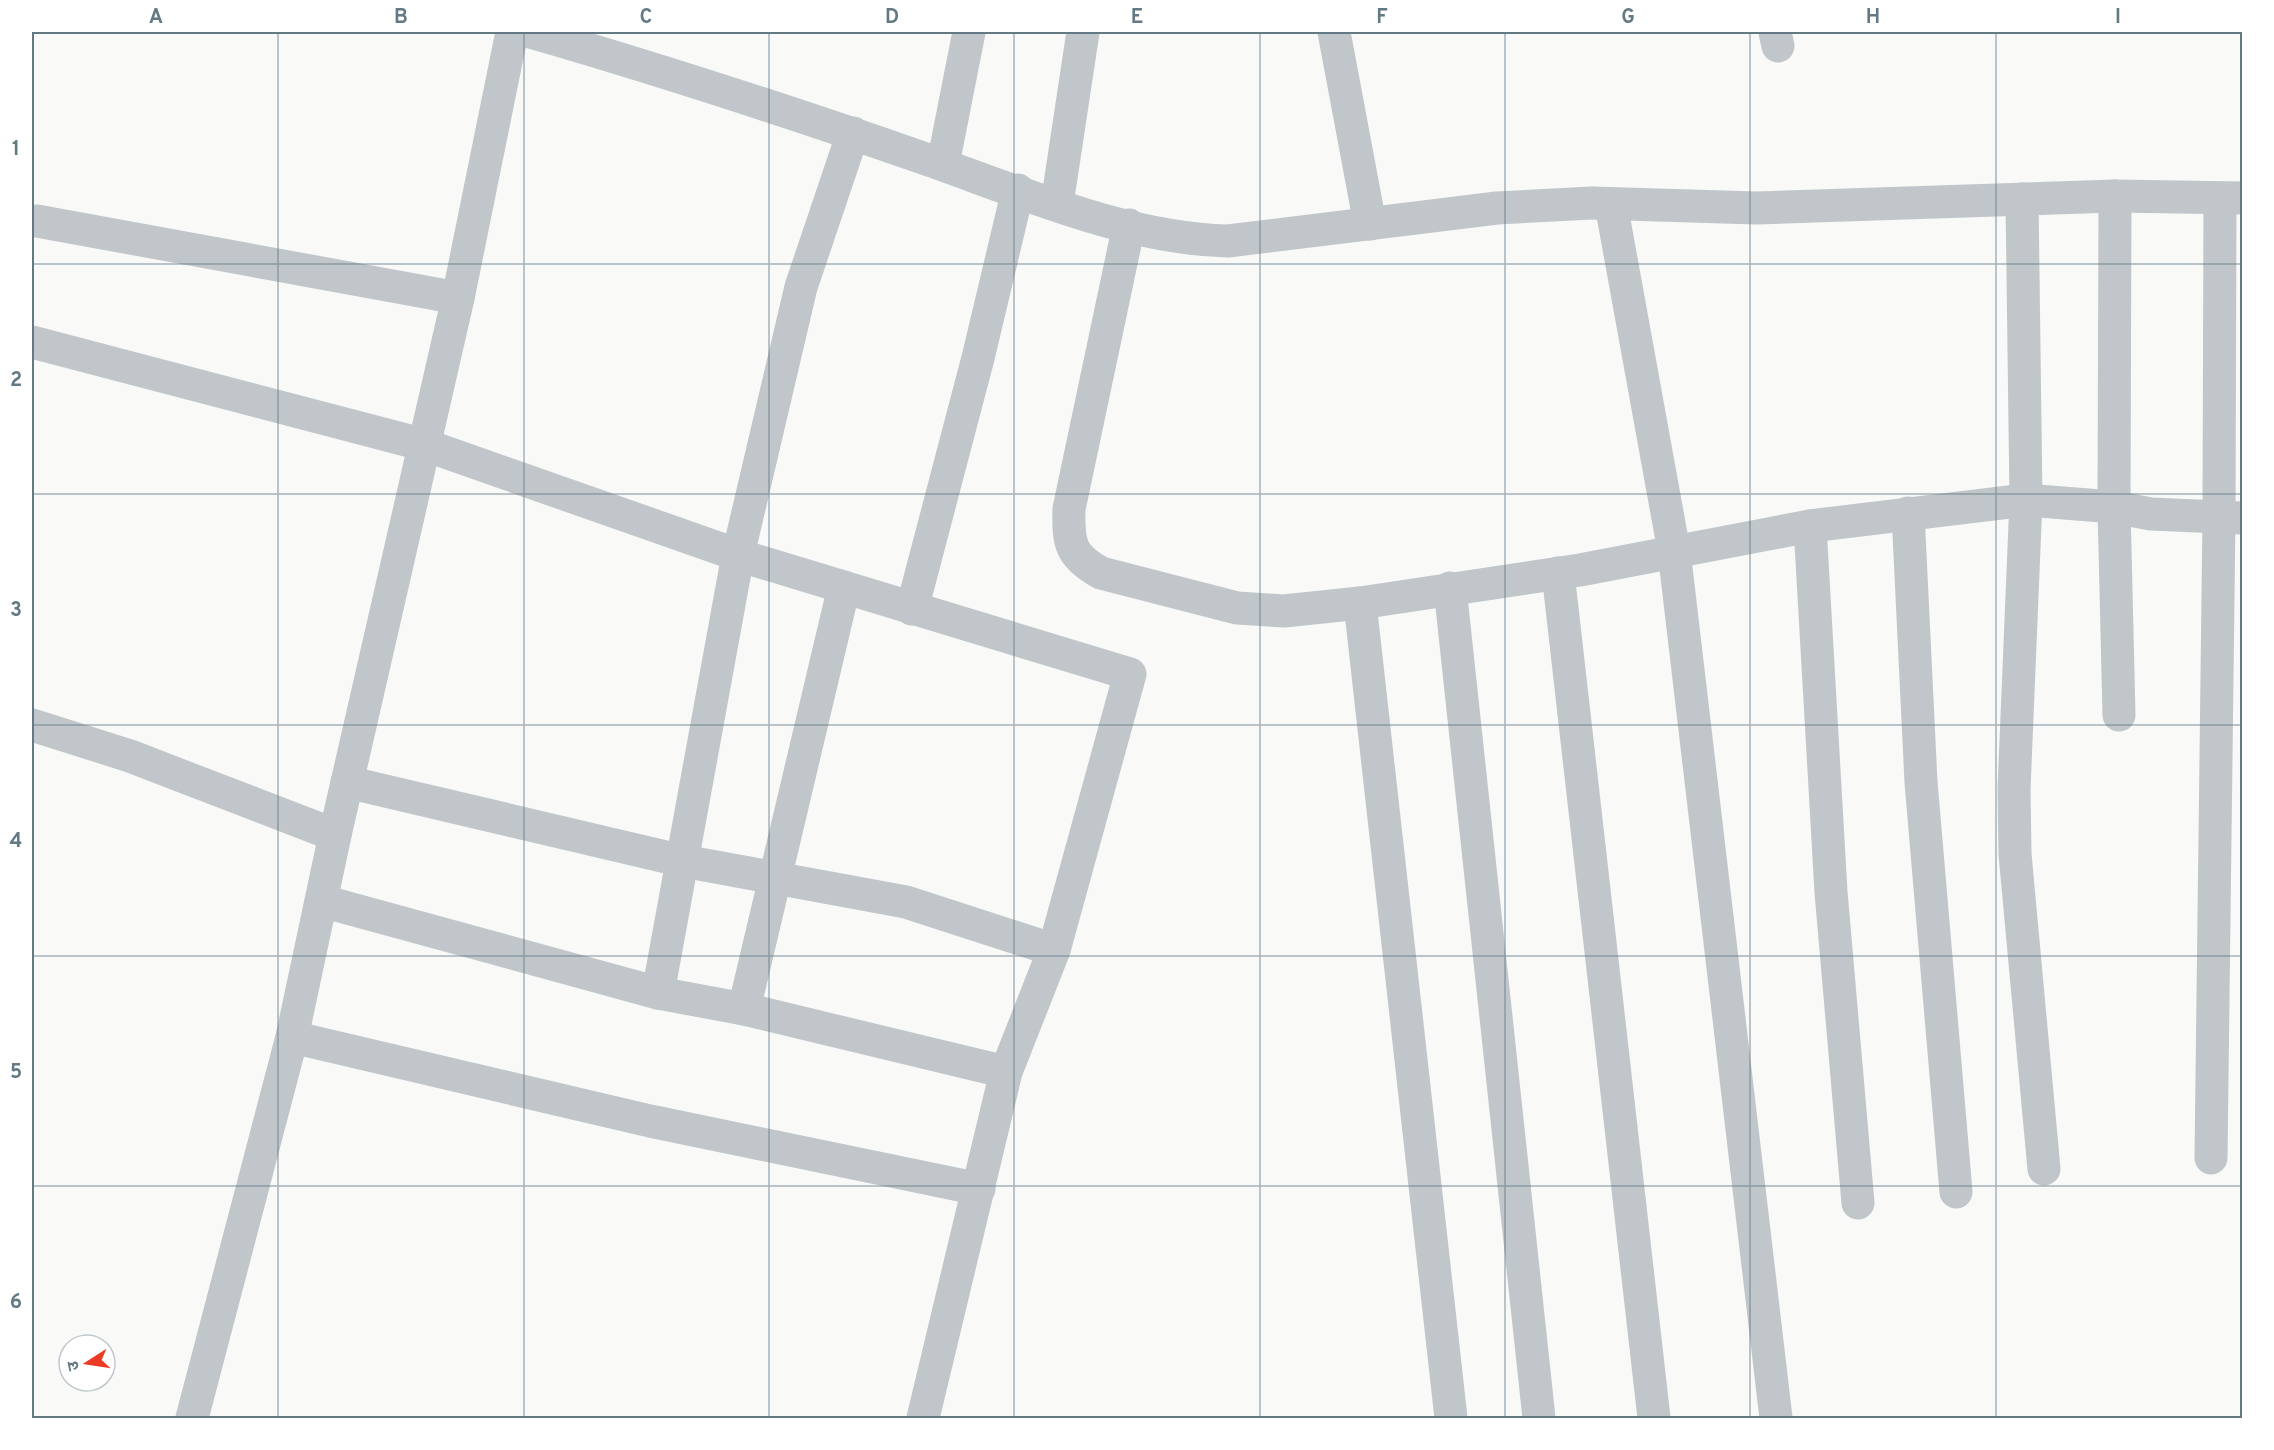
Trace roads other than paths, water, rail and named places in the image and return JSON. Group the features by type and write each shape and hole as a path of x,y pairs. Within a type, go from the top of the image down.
{"street":[{"path":"192,1419 292,1037 334,835 458,298 512,32"},
{"path":"530,32 854,134 1057,204 1129,225 1182,237 1228,241 1497,208 1611,204 1757,208 2115,196 2231,198 2231,518 2211,1158"},
{"path":"943,164 969,32"},
{"path":"1057,204 1083,32"},
{"path":"1334,32 1370,224"},
{"path":"658,993 738,555 801,287 854,134"},
{"path":"912,609 978,358 1018,190"},
{"path":"2115,196 2114,507 2119,715"},
{"path":"2022,200 2026,500 2014,789 2014,854 2044,1169"},
{"path":"1611,204 1674,551 1776,1419"},
{"path":"37,221 458,298"},
{"path":"1129,225 1069,509 1068,532 1072,550 1085,564 1101,573 1237,608 1284,611 1360,603 1558,573 1810,526 2026,500 2114,507 2151,514 2231,518"},
{"path":"32,342 425,445 738,555 1130,674 1054,950 1006,1072 923,1419"},
{"path":"1908,513 1921,782 1956,1192"},
{"path":"1810,526 1830,892 1858,1203"},
{"path":"1558,573 1654,1419"},
{"path":"744,1009 844,587"},
{"path":"1449,588 1539,1419"},
{"path":"1360,603 1451,1419"},
{"path":"32,725 130,756 334,835"},
{"path":"347,782 682,861 906,902 1054,950"},
{"path":"322,901 658,993 744,1009 1006,1072"},
{"path":"292,1037 650,1121 979,1190"}]}
